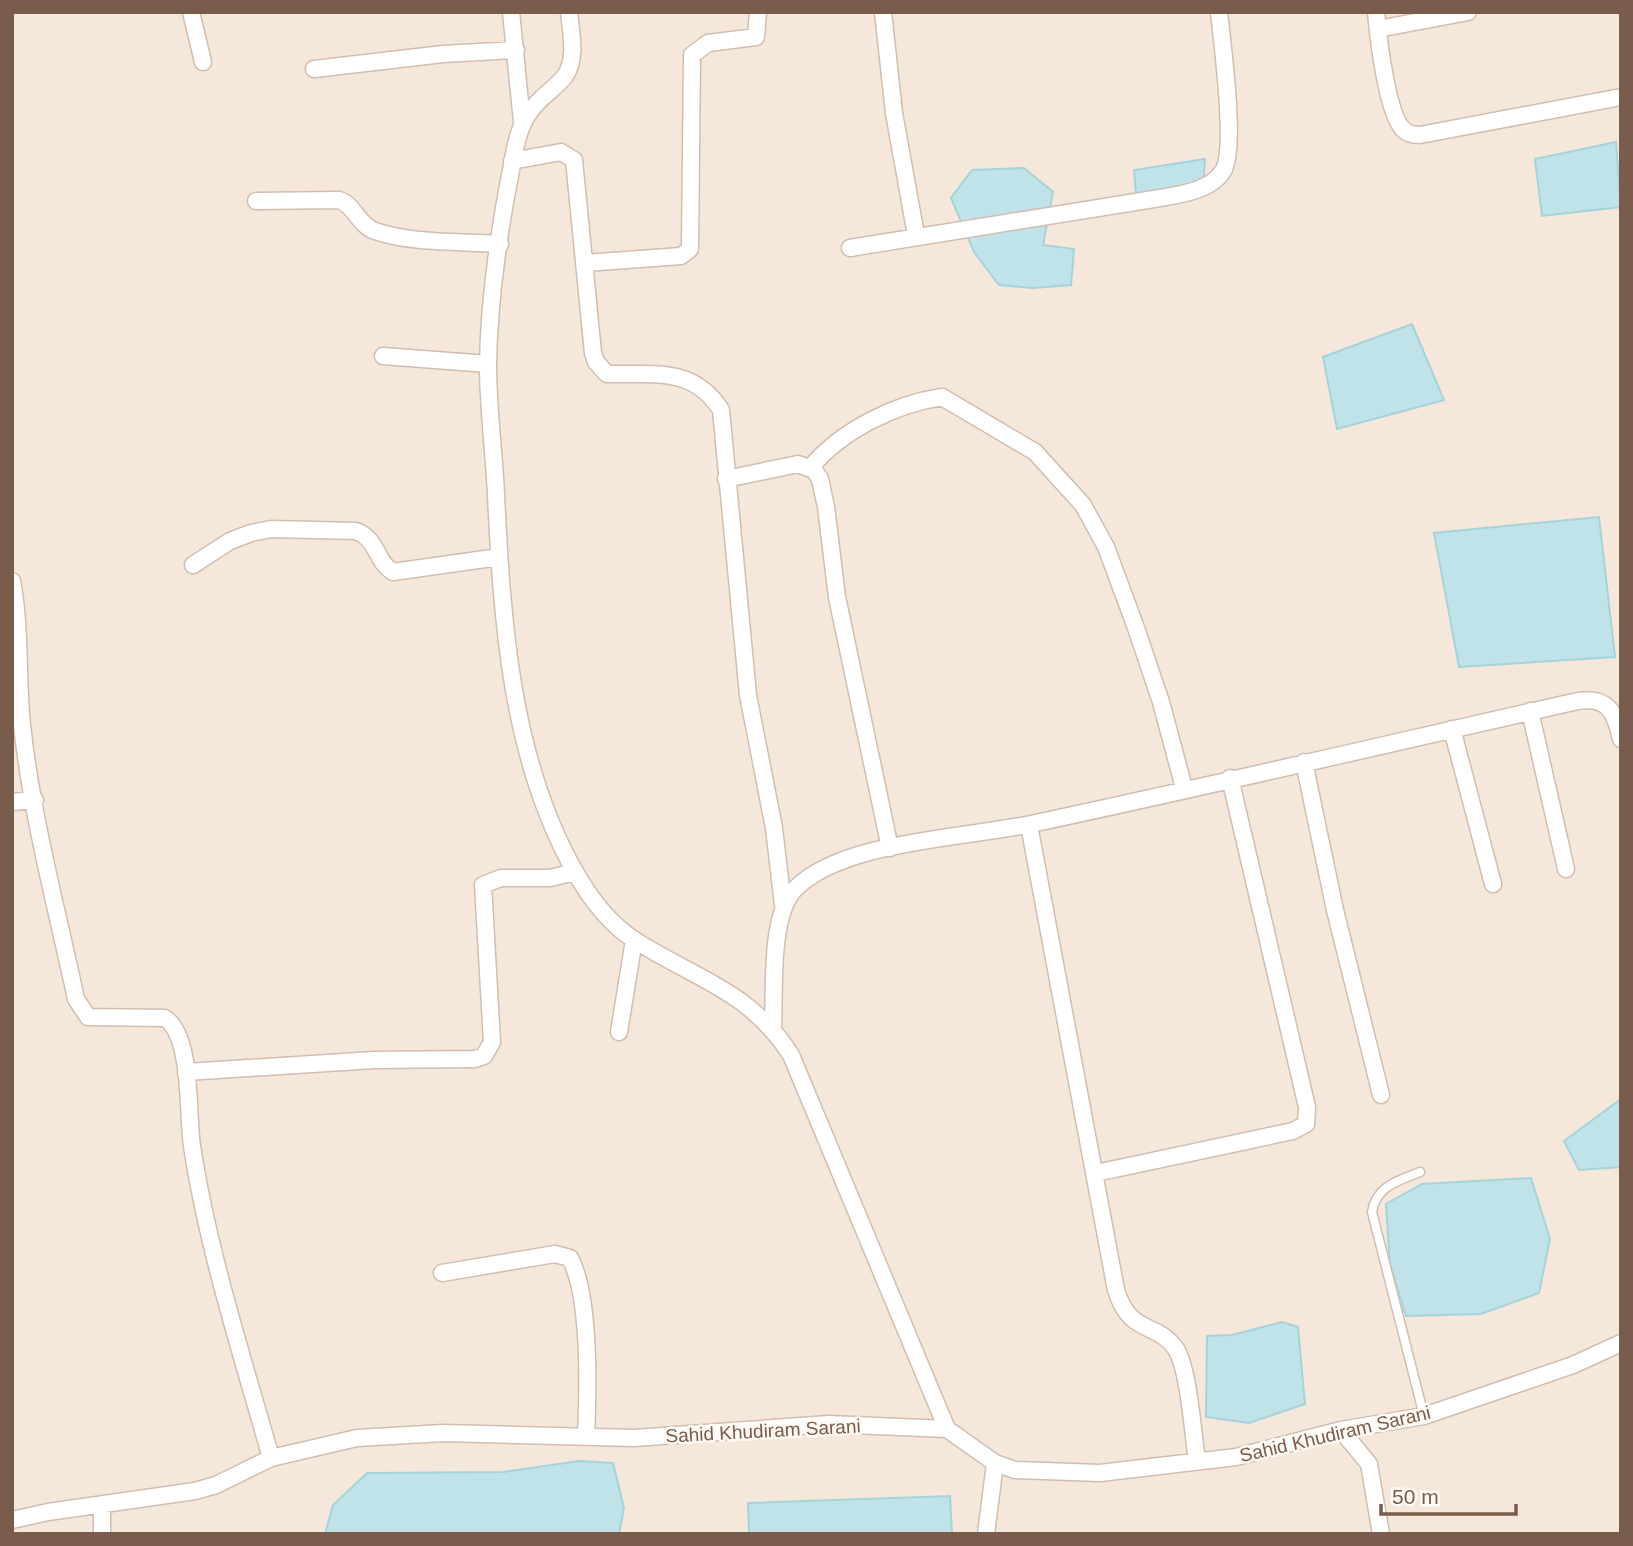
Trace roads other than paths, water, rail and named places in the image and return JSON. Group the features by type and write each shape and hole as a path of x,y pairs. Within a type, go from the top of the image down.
{"street":[{"path":"191,12 202,62"},
{"path":"511,12 522,122 512,161 500,244 488,364 499,558 512,682 547,813 575,872 610,920 635,940 729,993 773,1027 805,1085 947,1429"},
{"path":"522,122 536,103 565,76 572,55 569,12"},
{"path":"585,263 681,256 690,249 692,55 708,43 756,37 758,12"},
{"path":"883,12 894,113 916,235"},
{"path":"850,247 1154,199 1194,191 1209,183 1223,171 1227,158 1228,118 1219,12"},
{"path":"1468,12 1377,20 1393,110 1404,130 1411,134 1420,135 1621,97"},
{"path":"314,69 443,54 516,50"},
{"path":"512,161 561,152 574,160 596,362 607,374 675,375 696,383 710,394 721,410 748,695 774,828 783,905 778,927 773,1027"},
{"path":"256,201 339,200 350,206 363,224 375,230 407,237 500,244"},
{"path":"383,356 488,364"},
{"path":"810,468 824,451 851,433 917,402 942,397 1035,452 1083,505 1106,547 1161,702 1184,788"},
{"path":"726,479 797,464 810,468 820,479 837,597 890,848"},
{"path":"193,565 230,541 271,529 356,531 373,541 385,567 393,572 499,558"},
{"path":"12,581 19,749 35,800 76,999 82,1012 96,1018 165,1018 177,1032 186,1072 191,1143 201,1197 271,1458"},
{"path":"783,905 795,889 816,873 850,857 1029,825 1530,711 1597,699 1607,704 1613,712 1621,738"},
{"path":"1530,711 1566,869"},
{"path":"1452,729 1493,884"},
{"path":"1304,762 1335,910 1381,1095"},
{"path":"1096,1173 1293,1131 1306,1124 1307,1107 1230,778"},
{"path":"12,802 35,800"},
{"path":"1029,825 1121,1307 1140,1326 1175,1349 1183,1368 1196,1461"},
{"path":"186,1072 374,1060 475,1059 484,1056 492,1042 484,885 501,878 550,878 575,872"},
{"path":"619,1032 635,940"},
{"path":"442,1273 555,1254 570,1258 581,1285 587,1400 586,1436"},
{"name":"Sahid Khudiram Sarani","path":"12,1520 195,1491 216,1485 271,1458 357,1438 443,1433 634,1437 829,1424 947,1429 995,1464 1026,1472 1100,1473 1236,1457 1341,1430 1424,1416 1573,1365 1621,1343"},
{"path":"1341,1430 1368,1464 1381,1534"},
{"path":"986,1534 995,1464"},
{"path":"102,1504 102,1534"}],"lane":[{"path":"1420,1172 1387,1186 1377,1195 1372,1212 1424,1416"}],"water":[{"path":"1616,142 1621,207 1542,216 1535,159"},
{"path":"1205,159 1203,189 1136,194 1134,170"},
{"path":"1024,168 1053,192 1043,245 1074,249 1071,285 1033,288 999,285 974,252 951,198 972,170"},
{"path":"1412,324 1444,400 1337,429 1323,357"},
{"path":"1599,517 1615,657 1459,667 1434,533"},
{"path":"1621,1099 1621,1167 1579,1170 1564,1141"},
{"path":"1531,1178 1550,1239 1539,1293 1481,1314 1406,1316 1390,1265 1386,1204 1422,1184"},
{"path":"1282,1322 1298,1327 1305,1404 1249,1423 1206,1417 1207,1336 1232,1335"},
{"path":"579,1461 613,1463 624,1508 619,1534 325,1534 333,1505 367,1473 503,1472"},
{"path":"950,1496 952,1534 749,1534 748,1503"}]}
